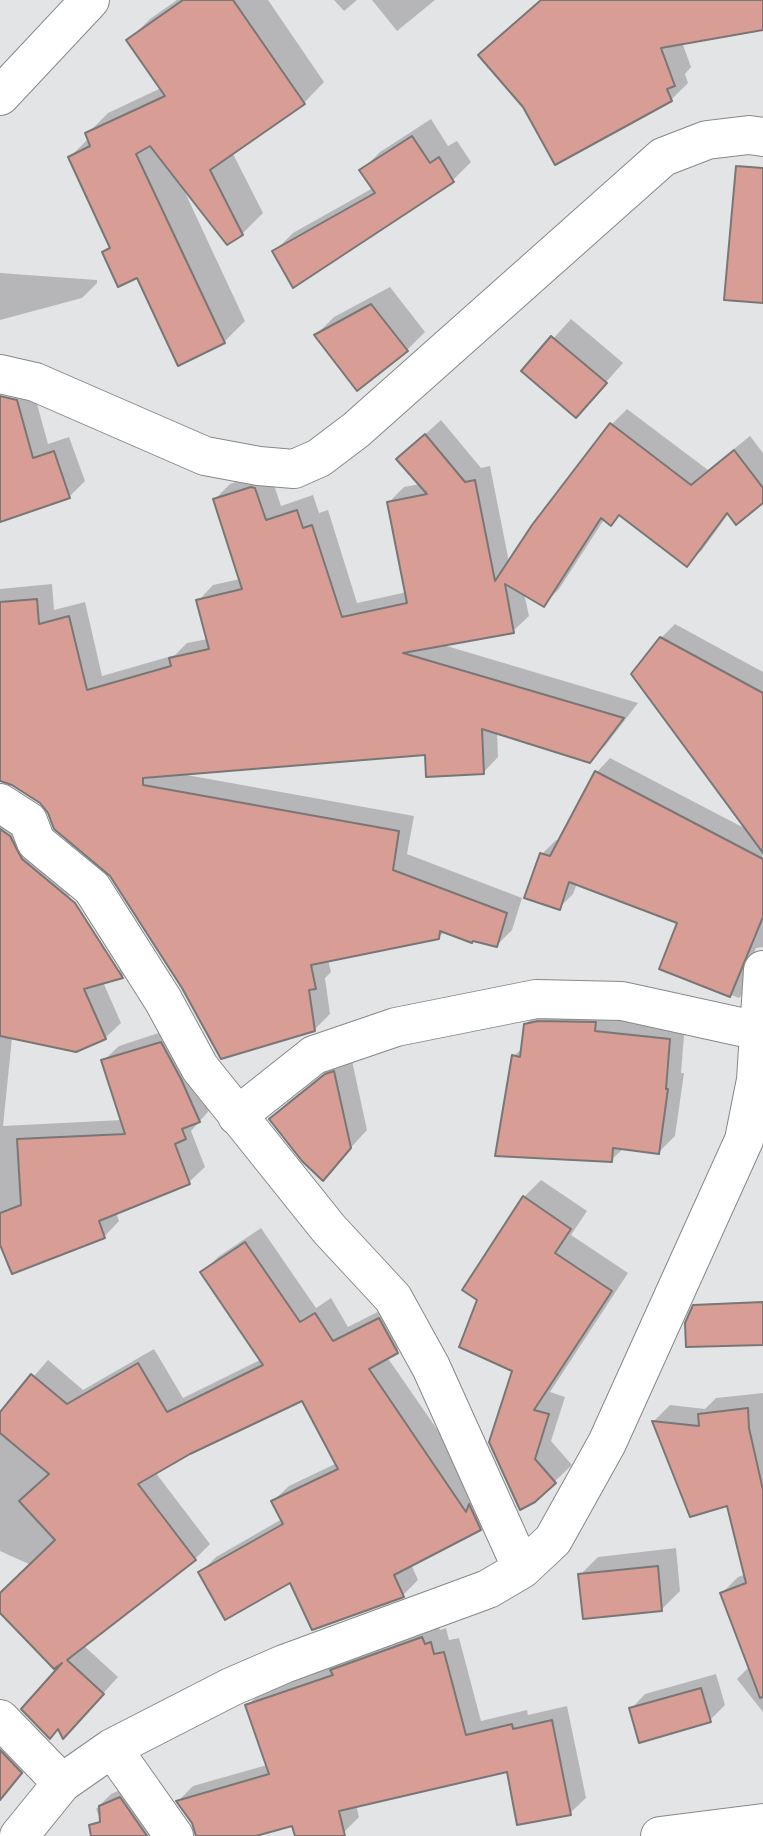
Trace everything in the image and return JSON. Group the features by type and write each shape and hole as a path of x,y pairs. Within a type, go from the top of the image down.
{"street":[{"path":"0,96 90,0"},
{"path":"0,374 35,382 205,456 259,466 294,468 319,458 356,430 663,157 707,140 749,135 763,137"},
{"path":"0,803 28,821 36,842 92,888 116,930 163,1000 200,1068 329,1229 393,1298 431,1367 522,1569"},
{"path":"19,1836 62,1783 112,1748 202,1701 274,1668 488,1589 522,1569 553,1540 607,1443 744,1140 756,1080 763,970"},
{"path":"237,1116 314,1055 396,1027 536,999 622,1001 759,1031"},
{"path":"0,1719 62,1783"},
{"path":"112,1748 174,1836"},
{"path":"660,1836 763,1823"}],"building":[{"path":"183,0 233,0 305,104 210,170 243,235 227,245 150,146 136,154 225,343 178,366 137,278 118,287 102,252 110,248 68,157 90,146 85,133 165,96 126,40"},
{"path":"541,0 763,0 763,30 661,48 675,86 667,89 672,101 555,165 523,107 478,55"},
{"path":"412,136 430,163 439,157 454,182 293,288 272,251 375,193 359,170"},
{"path":"736,166 763,168 763,303 724,300"},
{"path":"371,304 408,351 357,391 314,335"},
{"path":"551,336 607,383 576,418 521,371"},
{"path":"0,396 17,400 33,458 54,451 70,498 0,522"},
{"path":"610,423 691,485 734,450 763,488 763,503 736,525 727,513 687,567 619,515 611,526 601,518 544,607 505,584 514,633 403,653 624,718 590,763 482,729 484,774 426,777 425,755 143,778 143,785 399,831 393,870 507,913 497,947 473,941 472,943 440,931 439,939 311,965 316,989 309,990 315,1031 221,1059 182,988 110,876 54,829 48,813 40,803 12,785 0,781 0,602 37,599 39,624 69,616 87,690 171,666 169,658 209,649 196,600 242,589 213,499 251,487 255,488 266,520 297,510 303,528 312,525 342,617 407,603 387,502 427,494 396,459 425,434 465,482 475,480 495,581 532,525"},
{"path":"660,637 763,693 763,853 631,674"},
{"path":"595,771 763,859 763,917 730,997 659,969 677,923 569,882 560,910 524,898 540,853 550,856"},
{"path":"0,829 10,836 22,859 75,903 123,978 84,989 106,1039 76,1052 0,1036"},
{"path":"538,1021 596,1022 595,1031 670,1039 668,1089 659,1154 613,1148 612,1162 495,1156 512,1055 520,1057 524,1024"},
{"path":"161,1042 200,1122 182,1129 186,1139 175,1144 190,1184 99,1221 105,1238 12,1274 0,1245 0,1213 21,1205 17,1139 125,1134 101,1060"},
{"path":"334,1071 351,1148 323,1181 302,1161 269,1119 325,1074"},
{"path":"523,1196 571,1229 555,1253 612,1291 534,1410 549,1414 535,1459 556,1483 535,1502 520,1510 489,1442 512,1371 459,1347 477,1300 462,1290"},
{"path":"245,1242 300,1322 315,1313 333,1341 379,1318 398,1353 369,1369 466,1512 469,1504 481,1530 394,1575 404,1597 312,1630 290,1583 225,1620 198,1572 283,1524 271,1501 338,1469 302,1401 190,1454 138,1484 196,1560 67,1660 104,1694 63,1739 58,1729 50,1739 21,1709 62,1663 54,1669 0,1613 0,1593 55,1540 19,1501 49,1474 0,1433 0,1412 31,1374 67,1404 138,1363 167,1412 263,1365 200,1272"},
{"path":"763,1302 763,1345 686,1347 685,1323 693,1305"},
{"path":"748,1408 749,1428 763,1490 763,1697 760,1698 720,1593 746,1583 727,1506 690,1517 652,1421 699,1426 698,1414"},
{"path":"658,1566 662,1611 583,1619 578,1574"},
{"path":"422,1637 425,1644 431,1642 434,1654 444,1652 466,1735 512,1724 513,1729 552,1720 571,1815 517,1825 507,1772 339,1811 345,1836 295,1836 292,1826 256,1836 196,1836 192,1823 176,1801 269,1774 245,1705 333,1675 330,1670"},
{"path":"701,1688 711,1722 639,1743 629,1708"},
{"path":"0,1750 22,1773 0,1800"},
{"path":"120,1797 147,1836 91,1836 89,1825 100,1822 99,1806"}]}
